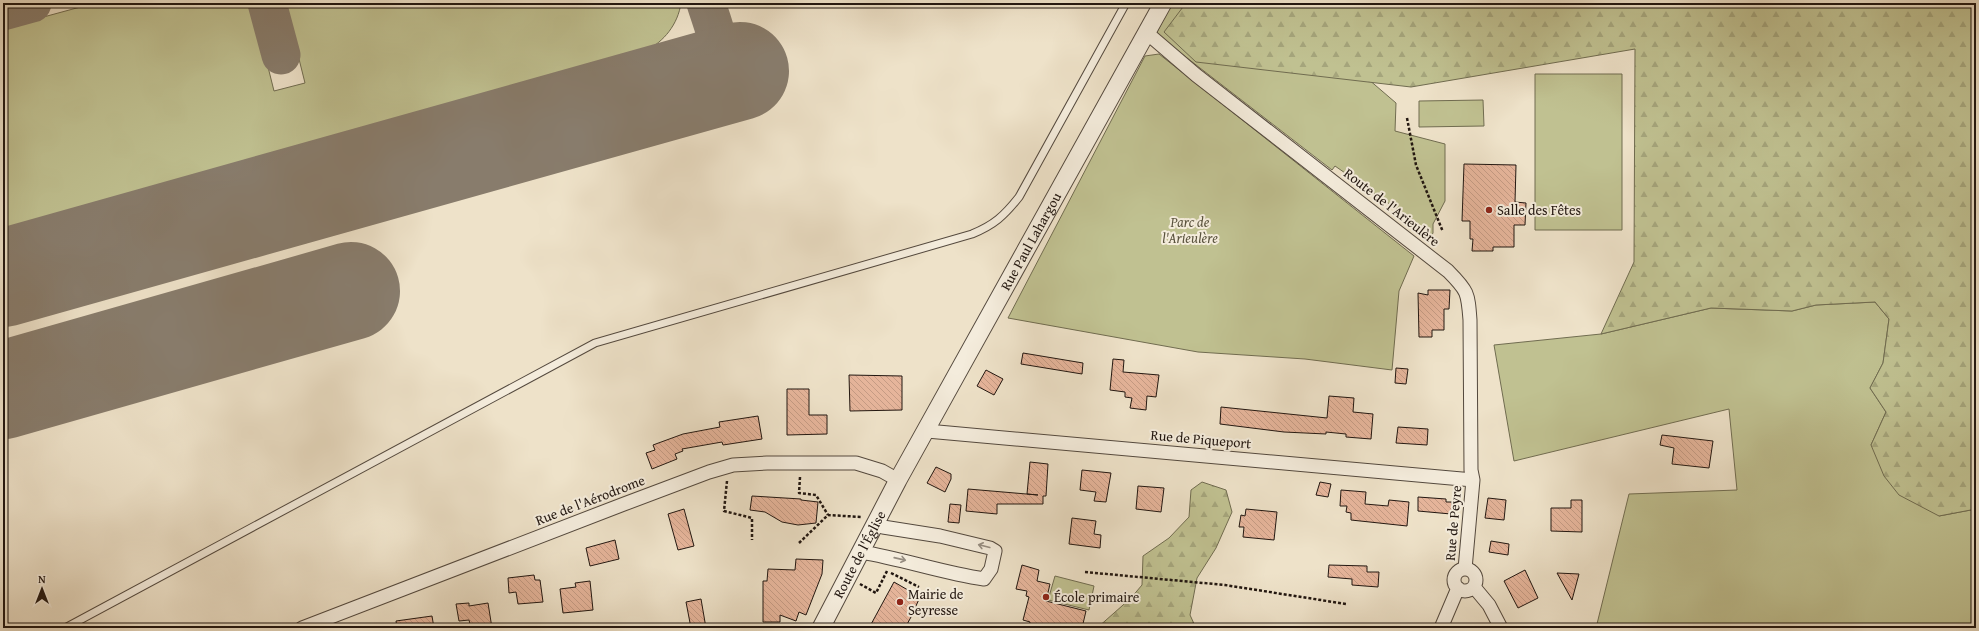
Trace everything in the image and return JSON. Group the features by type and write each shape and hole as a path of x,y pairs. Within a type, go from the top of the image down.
{"street":[{"name":"Rue Paul Lahargou","path":"898,480 927,431 1163,3"},
{"name":"Route de l'Arieulère","path":"1147,33 1196,75 1448,271 1464,287 1468,298 1470,320 1471,470 1473,480"},
{"name":"Rue de Piqueport","path":"927,431 1473,480"},
{"name":"Rue de l'Aérodrome","path":"302,628 624,504 729,466 767,462 856,462 882,471 898,480"},
{"name":"Route de l'Église","path":"821,628 898,480"},
{"name":"Rue de Peyre","path":"1465,569 1473,480"},
{"path":"861,552 984,579 991,569 995,551 990,548 940,536 883,527 876,523"},
{"name":"Rue de Peyre","path":"1441,628 1458,588 1454,579 1460,570 1465,569 1471,571 1475,575 1476,582 1474,587"},
{"path":"1458,588 1463,591 1474,587 1490,605 1500,628"}],"lane":[{"path":"65,628 594,342 848,271 972,234 991,226 1007,213 1019,197 1126,3"}],"path":[{"path":"1407,118 1416,165 1443,232"},
{"path":"729,466 724,511 752,518 752,540"},
{"path":"799,493 816,495 828,515"},
{"path":"799,543 828,515 861,518 876,523"},
{"path":"1085,572 1225,585 1346,604"}],"green space":[{"path":"95,3 681,3 677,18 669,32 658,43 645,51 3,231 3,28","holes":["297,51 305,83 274,91 266,59"]},
{"path":"1172,3 1262,3 1290,12 1396,103 1395,131 1445,144 1445,201 1433,224 1433,233 1430,238 1424,238 1413,229 1414,221 1335,166 1332,170 1156,34"},
{"path":"1186,3 1976,3 1976,509 1939,516 1899,495 1884,476 1871,445 1886,412 1870,388 1883,363 1889,319 1875,302 1816,305 1792,311 1711,308 1601,334 1634,262 1635,49 1411,87 1196,62 1164,32"},
{"name":"Parc de l'Arieulère","path":"1159,54 1414,256 1399,291 1392,370 1305,359 1198,352 1008,318 1145,56"},
{"path":"1535,74 1622,74 1622,230 1535,230"},
{"path":"1483,100 1484,126 1419,127 1419,101"},
{"path":"1875,302 1889,319 1883,363 1870,388 1886,412 1871,445 1939,516 1976,509 1976,628 1596,628 1629,494 1737,490 1729,409 1514,461 1494,345 1601,334 1711,308 1792,311 1816,305"},
{"path":"1202,482 1226,490 1232,512 1216,548 1197,578 1190,615 1196,628 1097,628 1131,598 1142,585 1143,556 1169,538 1189,517 1191,490"},
{"path":"1055,576 1094,586 1089,610 1048,600"}],"building":[{"name":"Salle des Fêtes","path":"1464,164 1516,165 1515,202 1526,203 1525,225 1514,225 1514,247 1493,247 1493,251 1472,251 1473,239 1470,239 1470,221 1462,221"},
{"path":"1428,290 1450,290 1449,309 1444,309 1444,330 1432,330 1432,337 1419,337 1418,293 1428,295"},
{"path":"1023,353 1083,363 1082,374 1021,364"},
{"path":"1113,359 1124,360 1123,372 1159,375 1156,397 1147,396 1146,410 1130,408 1132,398 1125,397 1125,392 1110,390"},
{"path":"1396,368 1408,369 1406,384 1395,383"},
{"path":"986,370 1003,379 994,395 977,386"},
{"path":"849,375 902,376 902,410 850,411"},
{"path":"787,389 809,389 809,415 827,415 827,434 787,435"},
{"path":"1329,396 1354,398 1353,412 1373,414 1371,439 1346,437 1346,434 1326,432 1326,434 1284,432 1220,424 1221,407 1327,418"},
{"path":"758,416 762,439 723,445 722,442 682,449 683,451 675,454 677,459 652,469 646,453 655,450 653,445 683,434 720,427 719,422"},
{"path":"1398,427 1428,429 1427,445 1396,443"},
{"path":"1662,435 1713,441 1709,468 1672,464 1674,448 1660,445"},
{"path":"1030,462 1048,464 1046,496 1043,496 1043,504 997,504 997,514 966,511 968,489 1038,495 1027,494"},
{"path":"936,467 951,474 951,479 945,492 927,483"},
{"path":"1082,470 1111,473 1106,502 1094,501 1096,492 1080,490"},
{"path":"1320,482 1331,484 1328,497 1316,495"},
{"path":"1138,486 1164,488 1161,512 1136,509"},
{"path":"1341,490 1366,492 1365,504 1388,506 1389,500 1409,502 1407,526 1351,520 1351,513 1346,512 1347,506 1340,506"},
{"path":"752,496 801,499 818,502 816,523 798,525 782,522 765,512 750,510"},
{"path":"1418,497 1446,499 1446,502 1452,502 1451,514 1418,511"},
{"path":"1488,498 1506,500 1504,520 1485,518"},
{"path":"1571,500 1582,500 1582,532 1551,531 1551,508 1571,508"},
{"path":"950,504 961,505 959,523 948,522"},
{"path":"684,509 694,546 678,550 668,514"},
{"path":"1246,509 1277,512 1274,540 1243,537 1244,527 1239,527 1241,515 1245,516"},
{"path":"1072,518 1096,521 1094,534 1101,535 1100,548 1069,544"},
{"path":"615,540 619,559 590,566 586,548"},
{"path":"1491,541 1509,544 1508,555 1489,552"},
{"path":"796,559 823,560 822,574 806,615 799,612 796,621 780,615 780,622 763,622 763,581 767,581 768,569 795,570"},
{"path":"1022,565 1039,570 1037,581 1050,584 1046,601 1086,611 1082,628 1071,625 1071,628 1028,628 1030,622 1023,620 1029,597 1026,596 1027,591 1016,589"},
{"path":"1329,565 1367,566 1367,572 1379,572 1378,587 1352,585 1352,579 1328,577"},
{"path":"1525,570 1538,598 1518,608 1504,581"},
{"path":"1557,573 1579,574 1572,600"},
{"path":"534,575 535,580 540,580 543,602 518,604 516,592 509,593 508,578"},
{"path":"590,581 593,610 563,613 560,589 576,587 575,583"},
{"name":"Mairie de Seyresse","path":"894,582 920,597 911,617 905,628 869,628"},
{"path":"701,599 706,628 691,628 686,602"},
{"path":"469,603 469,606 488,603 492,628 471,628 469,620 459,621 456,604"},
{"path":"432,616 434,628 397,628 396,621"}],"taxiway":[{"path":"3,11 32,3"},
{"path":"267,3 281,55"},
{"path":"663,90 700,80 713,72 719,54 718,43 706,3"}],"runway":[{"path":"3,278 740,71"},
{"path":"3,390 351,291"}],"place":[{"name":"Salle des Fêtes","path":"1489,210"},
{"name":"École primaire","path":"1046,597"},
{"name":"Mairie de Seyresse","path":"900,602"}]}
